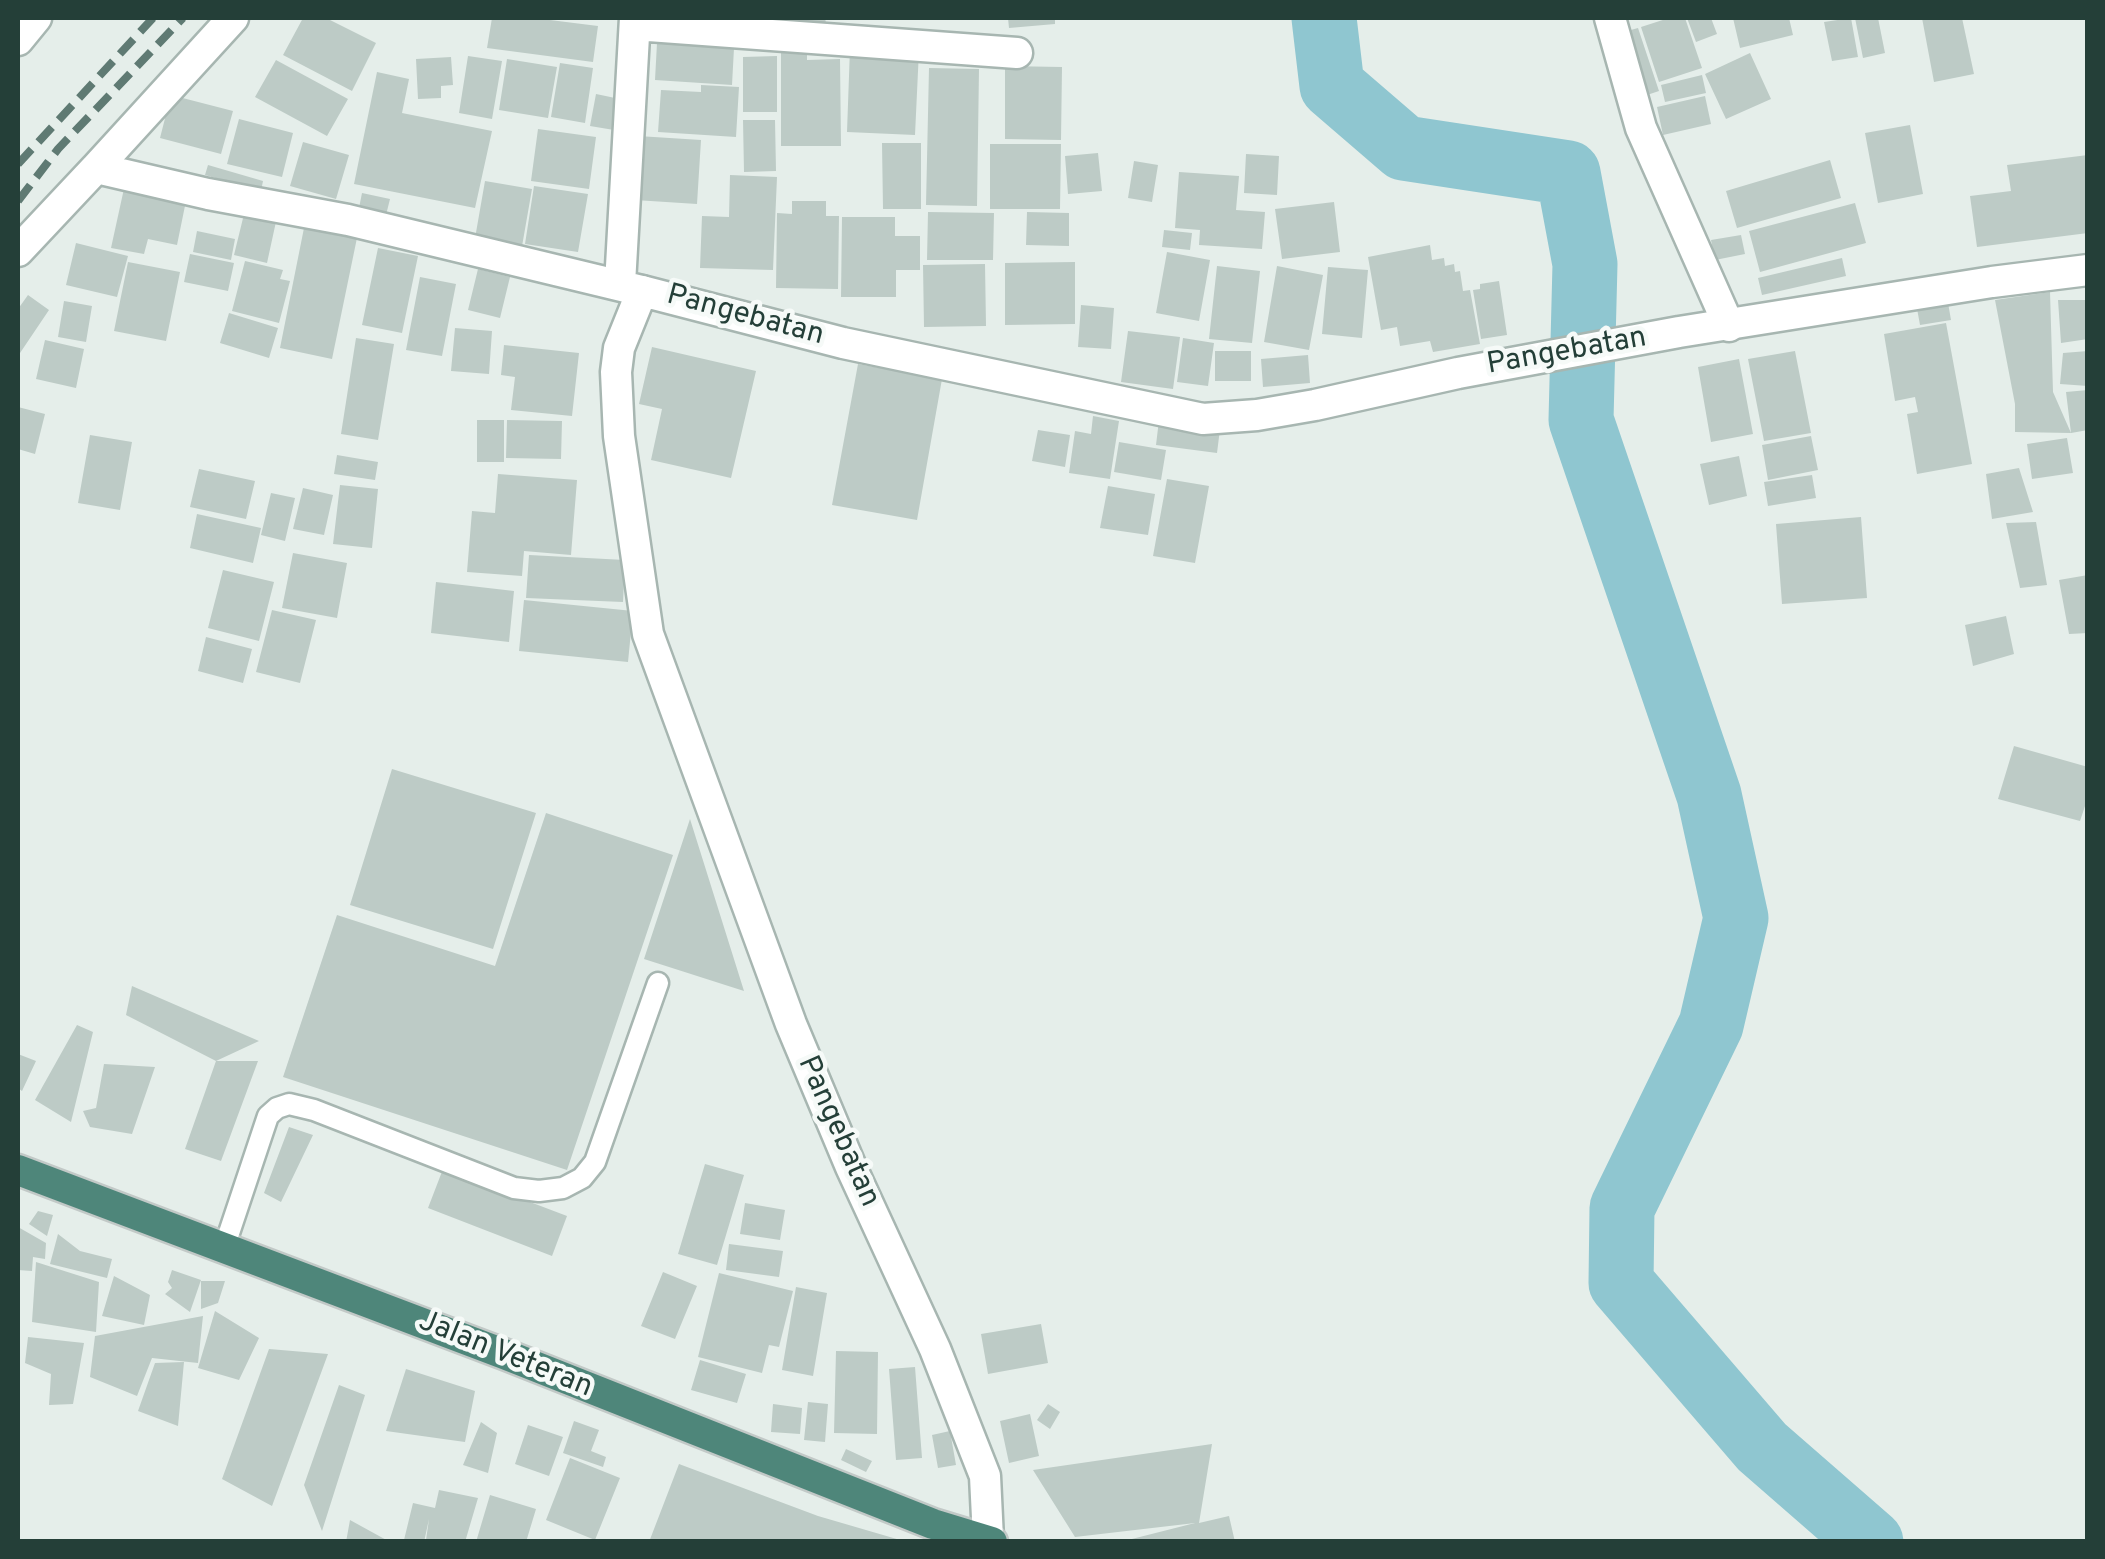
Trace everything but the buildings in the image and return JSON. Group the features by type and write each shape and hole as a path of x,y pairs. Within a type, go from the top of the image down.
{"highway":[{"name":"Jalan Veteran","path":"18,1170 504,1354 933,1524 990,1540"}],"street":[{"path":"18,40 36,18"},
{"path":"18,251 233,18"},
{"path":"1610,18 1640,128 1729,326"},
{"path":"96,168 348,220 631,287 635,21 1017,53"},
{"name":"Pangebatan","path":"990,1540 985,1476 935,1349 784,1009 648,634 628,511 616,372 631,287 843,343 1204,419 1257,415 1679,332 1974,284 2088,270"}],"lane":[{"path":"224,1248 268,1116 290,1104 514,1188 562,1188 582,1178 595,1162 658,983"}],"waterway":[{"path":"1324,18 1332,86 1404,148 1568,173 1585,264 1581,420 1709,795 1736,918 1711,1025 1622,1208 1621,1283 1762,1447 1871,1542"}],"railway":[{"path":"18,164 153,18"},
{"path":"18,201 58,149 183,18"}]}
